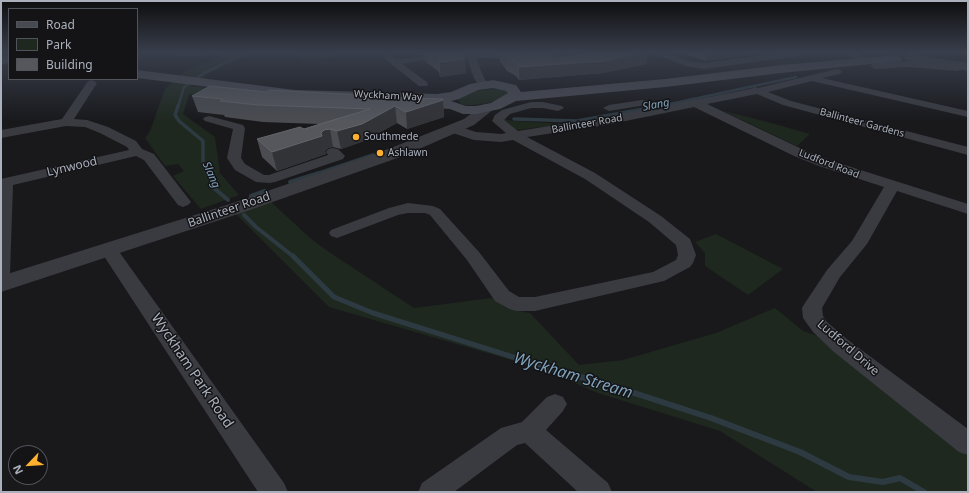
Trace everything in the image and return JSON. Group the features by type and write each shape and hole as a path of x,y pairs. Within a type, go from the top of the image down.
{"main road":[{"name":"Wyckham Way","path":"152,76 358,100 456,103 476,110 488,108 512,93"},
{"path":"456,103 484,85 493,84 512,93 571,91 665,83 723,76"}],"street":[{"path":"413,76 423,84"},
{"path":"478,76 484,85"},
{"name":"Ballinteer Road","path":"1,284 284,192 433,138 461,132 494,138 585,125 819,76"},
{"path":"810,78 968,114"},
{"path":"66,122 92,83"},
{"path":"608,108 711,93 735,84 753,89"},
{"name":"Ballinteer Gardens","path":"753,89 787,103 968,150"},
{"path":"456,103 464,119 461,132"},
{"name":"Ludford Road","path":"695,103 799,153 847,172 968,209"},
{"path":"337,233 389,213 408,208 428,209 435,212 473,256 502,296 516,304 535,304 658,277 684,263 687,255 684,242 655,219 590,176 516,136 498,121 499,117 506,112 531,105 543,105 558,108"},
{"name":"Ballinteer Road","path":"461,132 488,108"},
{"path":"209,119 239,128 234,158 240,167 254,176 270,179 338,156 333,152"},
{"path":"1,134 66,122 87,124 104,130 132,144 137,152 149,157 183,202"},
{"name":"Lynwood","path":"1,274 3,183 137,152"},
{"path":"270,179 284,192"},
{"name":"Ludford Drive","path":"892,186 859,244 833,274 812,308 813,318 820,327 841,346 968,444"},
{"name":"Wyckham Park Road","path":"109,250 274,492"},
{"path":"432,492 510,436 529,431 555,404"},
{"path":"529,431 598,492"}],"green space":[{"path":"180,76 206,76 191,86 312,102 189,94 183,114 215,137 220,173 239,195 201,209 173,176 184,171 178,164 165,166 145,138 150,131 165,89"},
{"path":"500,88 509,92 505,97 493,102 466,105 461,104 458,100 475,91"},
{"path":"723,111 768,122 810,134 797,146"},
{"path":"502,119 566,124 518,130 510,127"},
{"path":"270,201 310,238 326,250 414,308 492,298 508,309 530,313 579,365 623,360 716,333 775,308 803,331 821,337 968,456 968,492 817,492 720,431 598,393 539,368 329,307 235,213"},
{"path":"716,234 783,269 748,295 705,266 705,253 695,242"}],"building":[{"path":"210,86 266,92 270,90 360,95 364,93 372,97 443,100 406,112 395,106 362,124 337,131 330,129 324,130 321,133 322,136 272,152 257,139 300,127 304,129 370,109 258,105 220,101 223,99 192,96"}],"waterway":[{"name":"Slang","path":"178,107 184,87 200,76"},
{"name":"Slang","path":"659,106 796,77"},
{"name":"Slang","path":"178,106 175,115 179,121 203,141 203,164 207,174"},
{"name":"Slang","path":"514,119 577,121 659,106"},
{"name":"Slang","path":"319,173 373,155"},
{"name":"Slang","path":"207,173 214,188 228,200"},
{"name":"Slang","path":"290,182 319,173"},
{"name":"Slang","path":"251,196 265,191"},
{"name":"Wyckham Stream","path":"244,215 256,227 294,257"},
{"name":"Wyckham Stream","path":"294,257 334,297 373,313 529,362"},
{"name":"Wyckham Stream","path":"525,361 622,389 711,418 800,452 849,477 883,482 900,478 924,492"}],"place":[{"name":"Southmede","path":"356,137"},
{"name":"Ashlawn","path":"380,153"}]}
